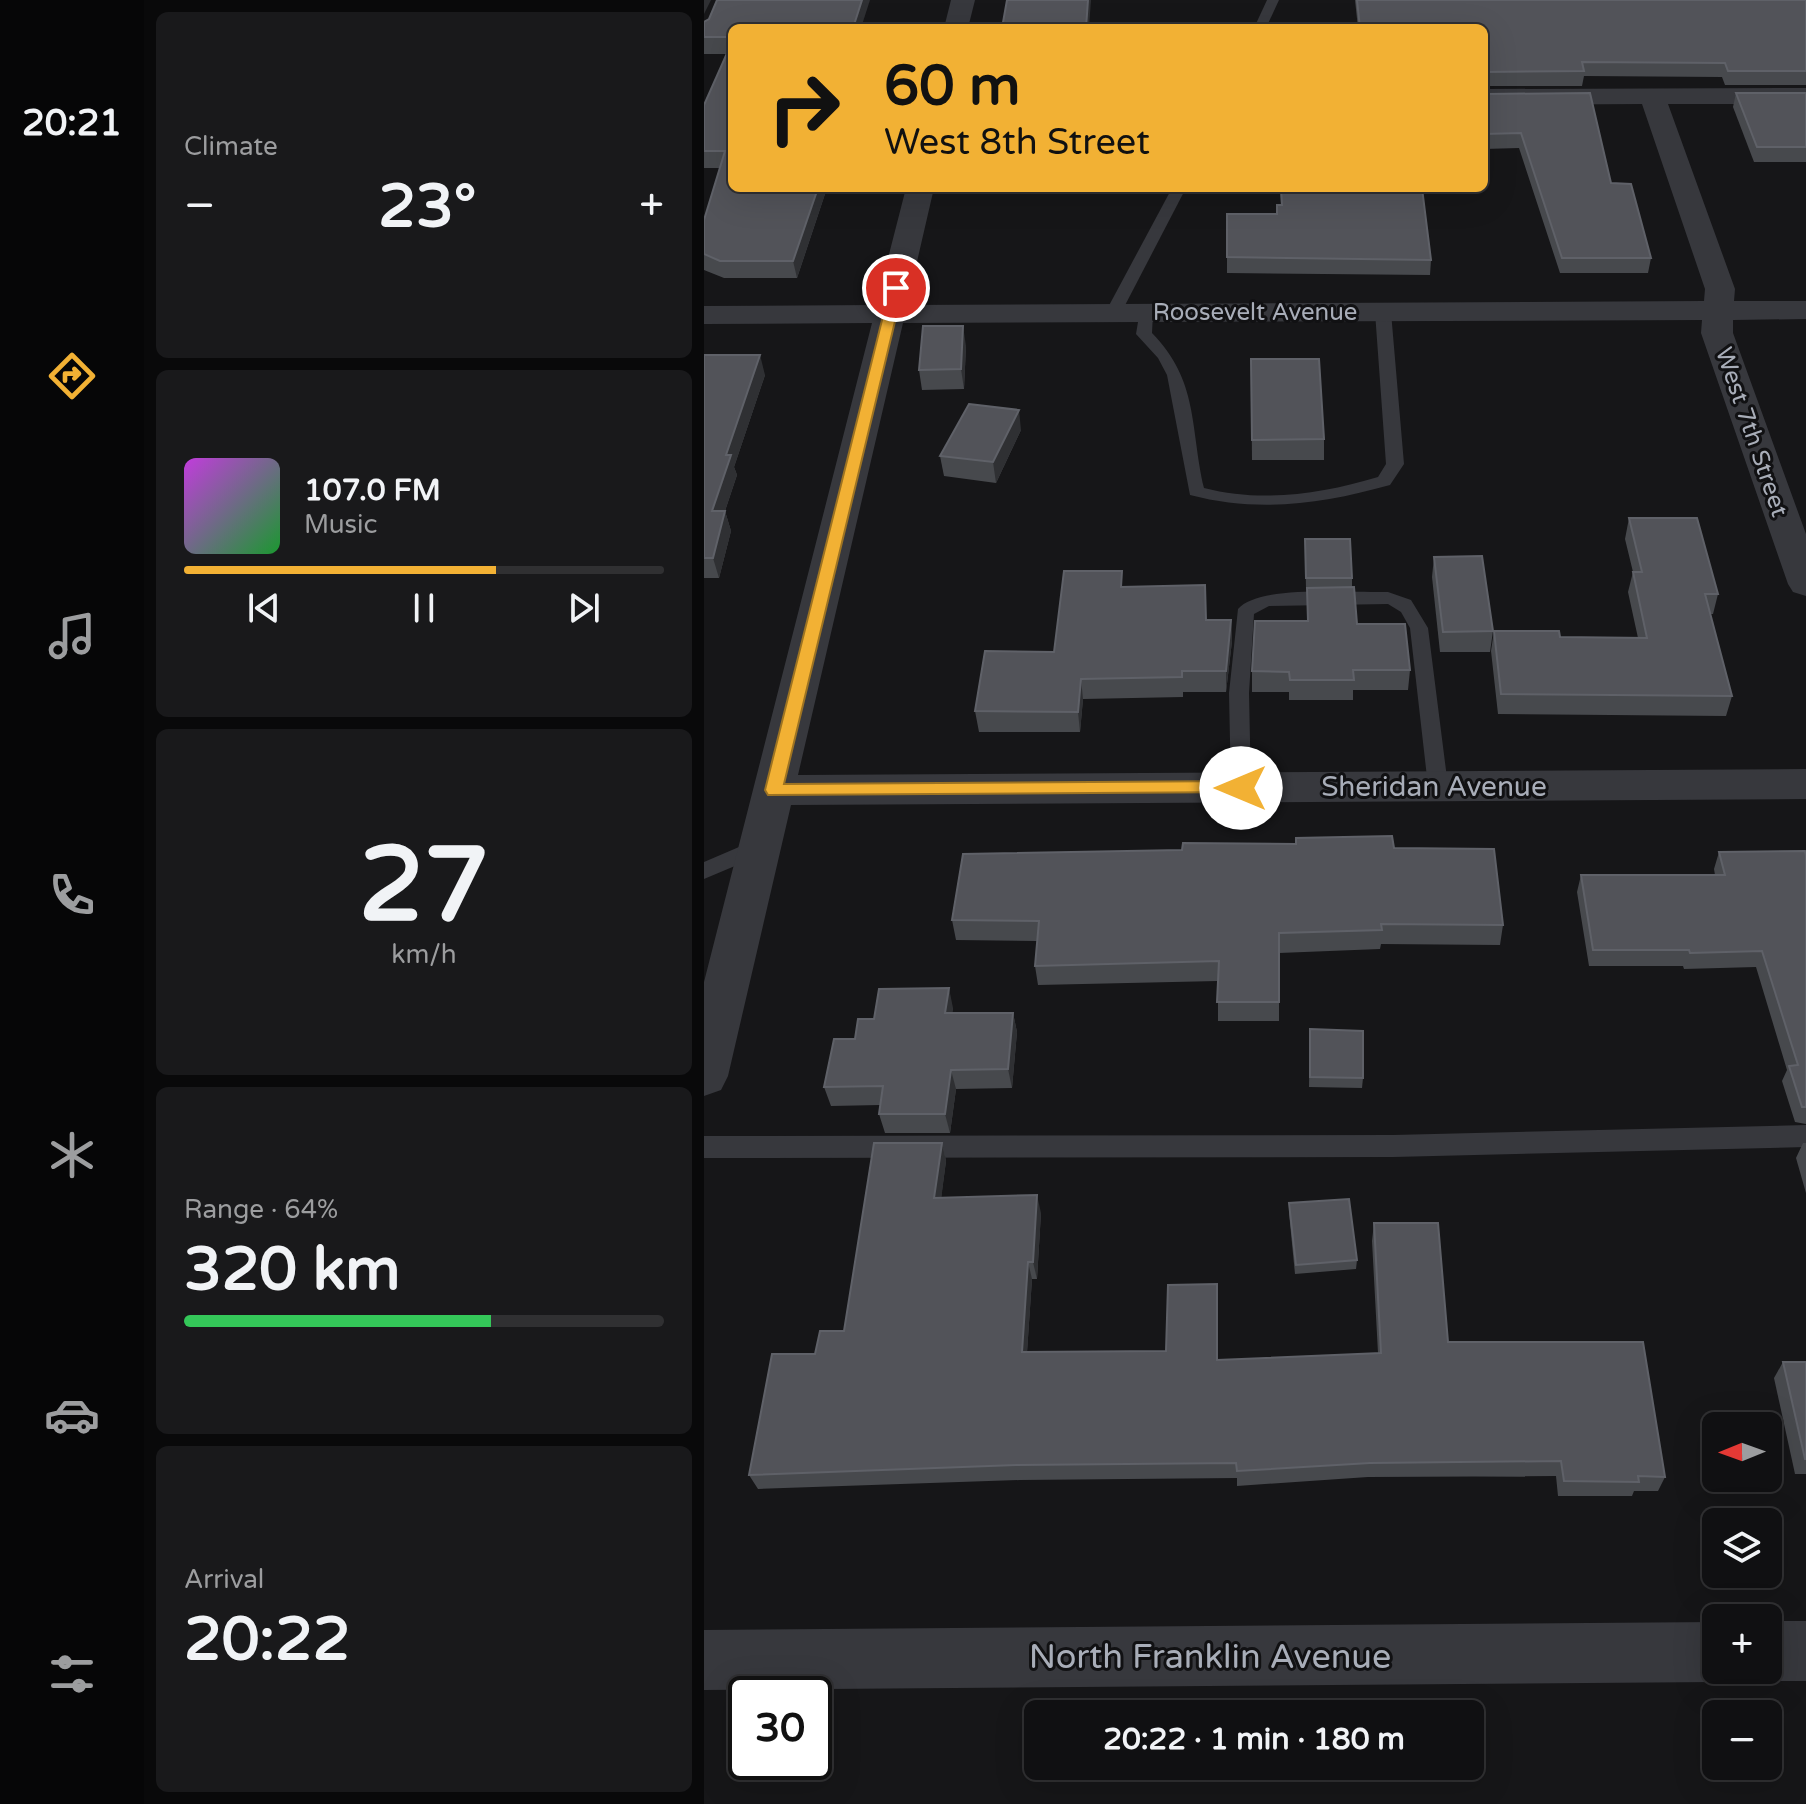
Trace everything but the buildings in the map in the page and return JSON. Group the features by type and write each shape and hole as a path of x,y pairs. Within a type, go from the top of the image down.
{"street":[{"path":"957,24 963,0"},
{"name":"West 7th Street","path":"1652,96 1720,289 1717,333 1806,584"},
{"path":"1488,97 1806,96"},
{"path":"704,1076 919,192"},
{"name":"Roosevelt Avenue","path":"704,315 1806,310"},
{"name":"Sheridan Avenue","path":"774,790 1806,784"},
{"path":"1782,1651 1806,1651"},
{"name":"North Franklin Avenue","path":"704,1660 1702,1652"}],"lane":[{"path":"1262,24 1273,0"},
{"path":"1113,313 1177,192"},
{"path":"1145,313 1144,334 1170,363 1186,421 1189,465 1196,491 1218,498 1269,501 1334,496 1384,481 1395,464 1383,312"},
{"path":"1241,788 1239,693 1245,613 1250,607 1267,600 1373,598 1402,600 1410,606 1419,628 1438,786"},
{"path":"704,871 760,846"},
{"path":"704,1147 1393,1146 1806,1136"}],"route":[{"path":"896,288 774,790 1241,788"}]}
